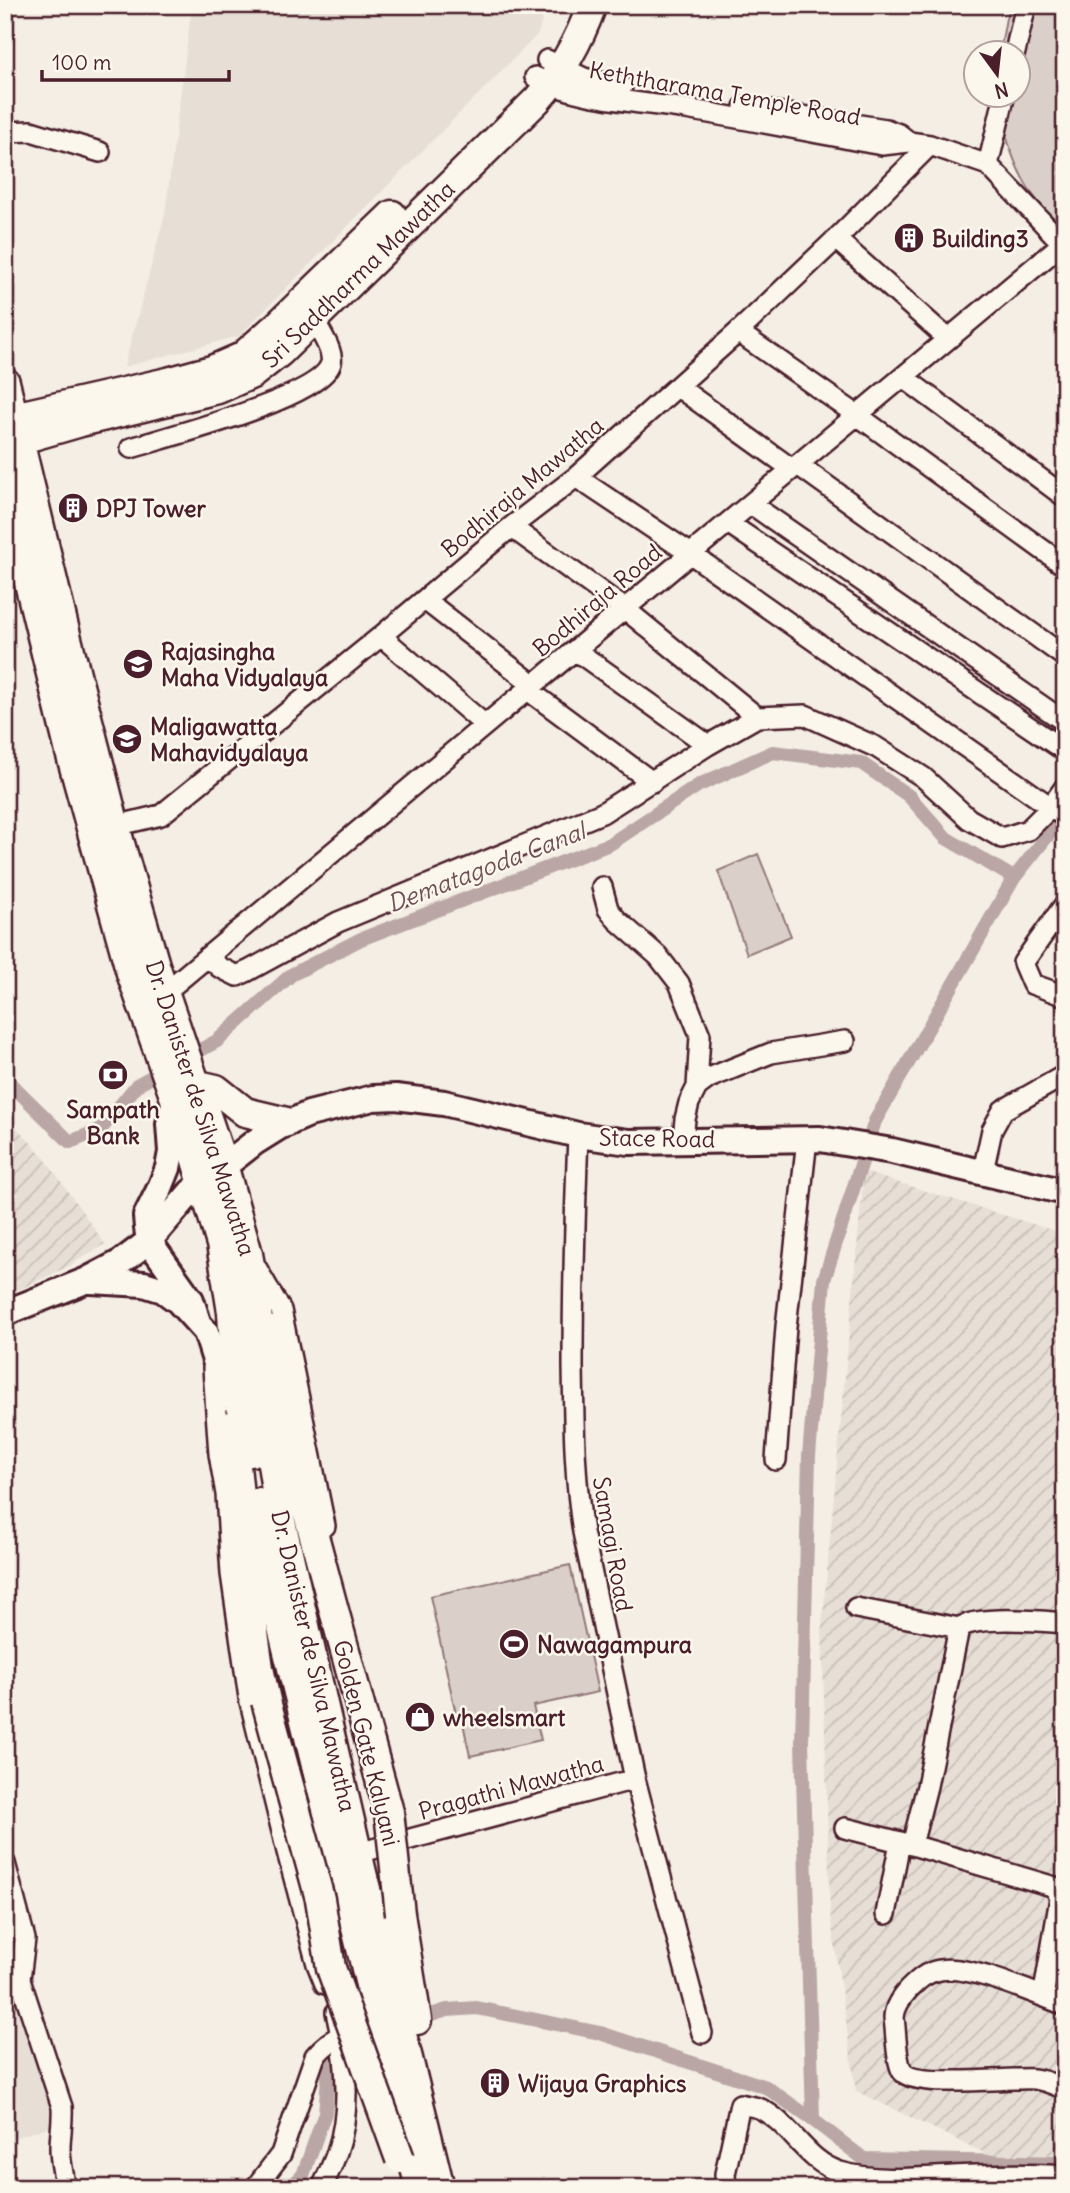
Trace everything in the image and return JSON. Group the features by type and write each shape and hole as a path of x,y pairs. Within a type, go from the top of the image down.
{"highway":[{"name":"Sri Saddharma Mawatha","path":"11,429 69,406 212,370 242,356 548,72 572,5"},
{"name":"Sri Saddharma Mawatha","path":"11,429 81,422 188,398 236,383 261,368 494,144 584,28 592,5"},
{"name":"Dr. Danister de Silva Mawatha","path":"6,382 11,429 115,826 164,993 165,1036"},
{"name":"Dr. Danister de Silva Mawatha","path":"5,484 70,752 131,973 165,1036 213,1175 248,1254 257,1305 261,1381 281,1522 394,1998 397,2054"},
{"path":"183,1088 216,1089 245,1112 287,1122"},
{"name":"Dr. Danister de Silva Mawatha","path":"213,1175 220,1244 229,1288 237,1400 246,1416 274,1595 379,2022 397,2054"},
{"name":"Golden Gate Kalyani","path":"257,1305 278,1357 302,1491 389,1812 411,1984 450,2188"},
{"path":"237,1400 232,1418 237,1485 250,1605 266,1701 320,1899 331,1968 400,2159 406,2188"},
{"path":"397,2054 420,2188"},
{"path":"397,2054 440,2188"}],"main road":[{"path":"183,1088 169,1124 171,1152 168,1168 146,1216 149,1241 191,1300 198,1322"},
{"name":"Stace Road","path":"5,1313 85,1281 121,1262 149,1241 191,1192 255,1142 287,1122 373,1098 396,1097 444,1103 578,1135 629,1142 818,1140 892,1151 1065,1192"},
{"path":"85,1281 121,1281 154,1287 178,1301 206,1332 224,1384 237,1400"}],"street":[{"path":"1018,38 1026,5"},
{"name":"Keththarama Temple Road","path":"548,72 687,104 815,125 882,145 909,142 930,145 988,165 1063,245"},
{"path":"988,165 1002,108"},
{"path":"5,132 32,131 100,152"},
{"name":"Bodhiraja Mawatha","path":"115,826 161,814 511,527 576,477 738,332 930,145"},
{"path":"836,239 948,339"},
{"name":"Bodhiraja Road","path":"164,993 1063,245"},
{"path":"131,447 258,409 319,379 327,371 331,354 314,319"},
{"path":"738,332 1065,566"},
{"path":"903,377 1065,497"},
{"path":"678,387 1065,657"},
{"path":"576,477 691,554 1057,812"},
{"path":"751,504 1065,722"},
{"path":"728,523 1065,751"},
{"path":"511,527 625,608 757,717"},
{"path":"425,600 652,782"},
{"path":"381,636 485,725"},
{"path":"575,650 708,745"},
{"path":"208,956 219,967 237,976 338,922 602,813 757,717 805,715 876,747 923,777 969,819 1002,838 1028,830 1057,812 1065,787"},
{"path":"602,887 608,909 658,956 679,983 700,1035 697,1087 689,1103 683,1140"},
{"path":"1065,904 1023,963 1032,984 1065,996"},
{"path":"697,1087 709,1078 771,1053 845,1041"},
{"path":"984,1171 992,1130 1003,1110 1065,1074"},
{"name":"Samagi Road","path":"578,1135 573,1281 574,1467 583,1532 635,1779 702,2033"},
{"path":"776,1460 786,1327 818,1140"},
{"path":"248,1254 281,1310 330,1546 405,1840"},
{"path":"211,1348 219,1454 226,1494 230,1574 249,1698 317,1964 336,2012 341,2038 347,2097 338,2150 322,2188"},
{"path":"856,1608 959,1628 970,1623 992,1620 1065,1623"},
{"path":"886,1913 906,1843 927,1786 959,1628"},
{"name":"Pragathi Mawatha","path":"358,1853 635,1779"},
{"path":"845,1828 1055,1887 1060,1898 1044,1992 1046,1997"},
{"path":"5,1863 25,1939 20,1979 62,2107 61,2166 66,2188"},
{"path":"1065,2005 977,1974 943,1969 924,1975 904,1994 894,2011 901,2069 909,2077 952,2081 1033,2078 1065,2089"},
{"path":"255,2188 281,2154 315,2056 323,2046 379,2022"},
{"path":"726,2188 725,2174 740,2104 759,2108 772,2117 809,2154 824,2165 841,2172 907,2178 1019,2173 1065,2176"}],"shaded area":[{"path":"192,5 546,5 538,34 239,336 124,367 165,214"},
{"path":"1012,5 1065,5 1065,232 1031,192 1011,152 1001,108 1032,108 1032,38 1002,38 1006,18"},
{"path":"758,854 791,936 747,954 718,871"},
{"path":"5,1115 43,1156 105,1244 67,1267 5,1296"},
{"path":"864,1172 1065,1234 1065,2188 1057,2188 856,2091 830,1913 822,1626"},
{"name":"Nawagampura","path":"570,1565 598,1692 533,1706 541,1740 470,1756 463,1723 458,1723 430,1596"},
{"path":"5,1978 8,1978 57,2124 5,2141"}],"waterway":[{"name":"Dematagoda Canal","path":"5,1078 70,1142 100,1130 137,1085 217,1041 291,975 361,939 610,844 699,785 773,752 861,763 909,796 946,838 1014,878"},
{"path":"1065,814 1014,878 875,1121 824,1280 809,1456 802,1742 813,2120 864,2159 1065,2163"},
{"path":"415,2020 447,2010 477,2008 600,2033 766,2087 813,2120"},
{"path":"290,2188 303,2175 325,2113 329,2065 335,2049 349,2043"}],"place":[{"name":"Building3","path":"909,238"},
{"name":"DPJ Tower","path":"73,508"},
{"name":"Rajasingha Maha Vidyalaya","path":"138,664"},
{"name":"Maligawatta Mahavidyalaya","path":"127,739"},
{"name":"Sampath Bank","path":"113,1075"},
{"name":"Nawagampura","path":"514,1644"},
{"name":"wheelsmart","path":"420,1717"},
{"name":"Wijaya Graphics","path":"495,2083"}]}
